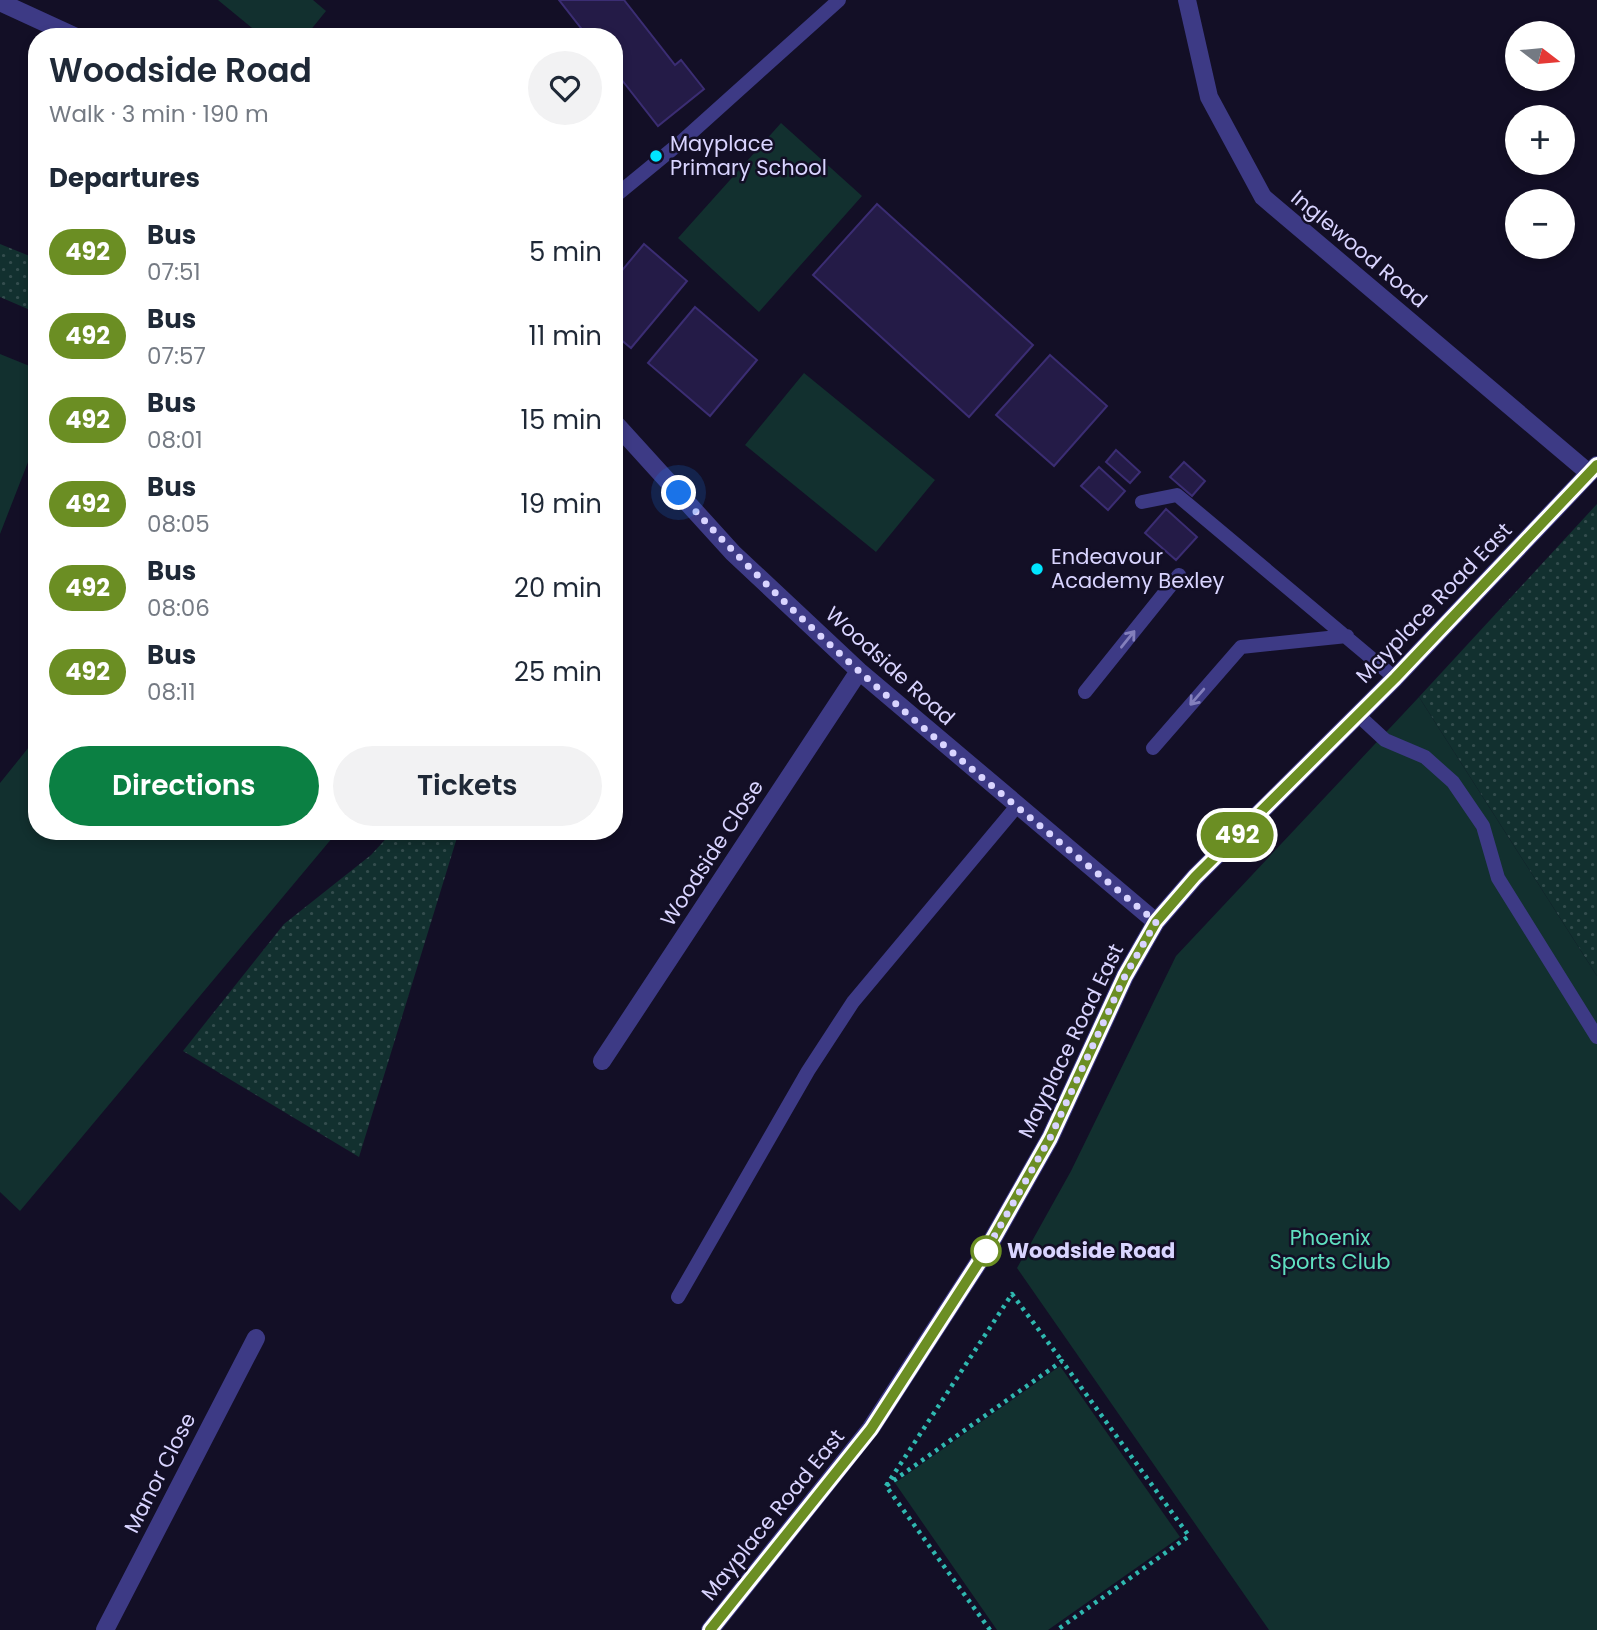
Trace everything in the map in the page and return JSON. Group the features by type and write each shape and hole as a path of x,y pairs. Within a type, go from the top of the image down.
{"street":[{"name":"Inglewood Road","path":"1187,0 1209,97 1263,197 1593,469"},
{"path":"0,2 56,28"},
{"name":"Woodside Road","path":"623,432 733,553 859,671 1156,922"},
{"name":"Mayplace Road East","path":"710,1630 871,1429 986,1251 1050,1138 1125,976 1156,922 1195,877 1395,678 1593,469"},
{"name":"Woodside Close","path":"602,1061 859,671"},
{"name":"Manor Close","path":"105,1630 256,1338"}],"lane":[{"path":"623,190 681,142 839,0"},
{"path":"1142,502 1177,495 1395,678"},
{"path":"1086,692 1179,575"},
{"path":"1153,748 1241,647 1348,636"},
{"path":"1358,715 1385,740 1424,757 1453,782 1483,826 1498,878 1597,1037"},
{"path":"678,1297 808,1070 853,1002 1017,807"}],"path":[{"path":"886,1486 1012,1294 1189,1536 1057,1630"},
{"path":"886,1486 1062,1361"},
{"path":"886,1486 990,1630"}],"green space":[{"path":"218,0 313,0 326,11 312,28 252,28"},
{"path":"781,123 862,196 759,312 678,238"},
{"path":"0,244 28,255 28,309 0,297"},
{"path":"0,354 28,365 28,462 0,534"},
{"path":"804,373 935,480 876,552 745,445"},
{"path":"1597,504 1597,976 1419,697"},
{"name":"Phoenix Sports Club","path":"1419,697 1597,976 1597,1630 1269,1630 1017,1268 1071,1171 1176,956"},
{"path":"28,748 28,840 330,840 20,1211 0,1192 0,783"},
{"path":"385,840 456,840 359,1157 183,1051 284,924 371,855"},
{"path":"1060,1366 1180,1537 1048,1630 997,1630 895,1483"}],"building":[{"path":"559,0 624,0 675,65 681,60 704,89 658,126 623,81 623,28 581,28"},
{"path":"877,204 1033,345 969,417 813,275"},
{"path":"644,244 687,281 631,348 623,341 623,269"},
{"path":"695,307 757,360 710,416 648,363"},
{"path":"1050,355 1107,406 1054,466 996,415"},
{"path":"1116,450 1140,472 1130,483 1106,462"},
{"path":"1184,462 1205,481 1192,496 1170,477"},
{"path":"1099,467 1125,491 1108,510 1081,486"},
{"path":"1166,509 1197,537 1176,560 1145,533"}],"bus line":[{"name":"492","path":"710,1630 871,1429 986,1251 1050,1138 1125,976 1156,922 1195,877 1395,678 1597,465"}],"place":[{"name":"Mayplace Primary School","path":"656,156"},
{"name":"Endeavour Academy Bexley","path":"1037,569"},
{"name":"Woodside Road","path":"986,1251"}],"route":[{"path":"679,493 733,553 859,671 1156,922 1125,976 1050,1138 986,1251"}]}
